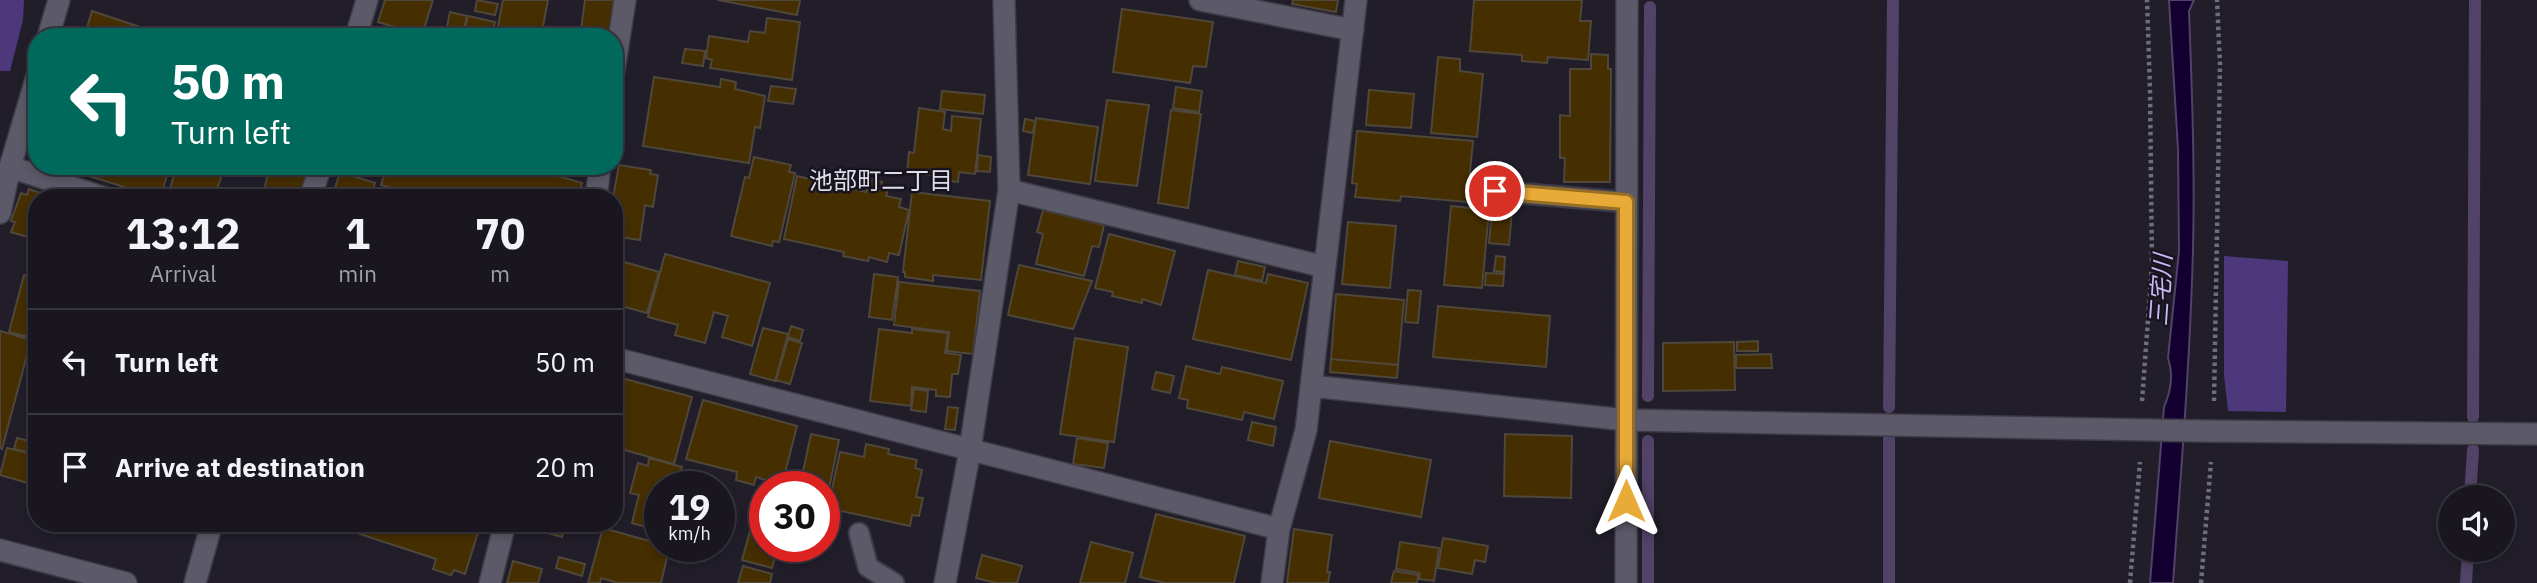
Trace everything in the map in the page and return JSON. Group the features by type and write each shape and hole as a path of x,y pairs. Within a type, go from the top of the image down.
{"street":[{"path":"51,28 59,0"},
{"path":"359,28 367,0"},
{"path":"621,28 625,0"},
{"path":"945,583 970,450 1009,190 1004,0"},
{"path":"1200,0 1353,30"},
{"path":"1272,583 1279,529 1306,430 1356,0"},
{"path":"1626,583 1627,0"},
{"path":"0,213 28,106"},
{"path":"10,167 28,173"},
{"path":"35,175 77,189"},
{"path":"1009,190 1325,267"},
{"path":"623,360 1279,529"},
{"path":"1311,386 1626,420 2537,434"},
{"path":"195,583 209,532"},
{"path":"490,583 503,532"},
{"path":"0,550 127,583"}],"lane":[{"path":"1495,191 1626,202"},
{"path":"859,533 868,567 894,583"}],"path":[{"path":"2130,583 2143,429 2152,266 2147,0"},
{"path":"2201,583 2209,431 2220,65 2217,0"}],"shaded area":[{"path":"0,0 24,0 23,20 10,71 0,71"},
{"path":"2169,0 2194,0 2189,11 2193,250 2173,583 2150,583 2164,407 2171,383 2168,358 2179,251 2178,149"},
{"path":"2224,256 2288,261 2286,412 2228,411 2224,375"}],"building":[{"path":"385,0 433,0 424,28 398,28 378,22"},
{"path":"477,0 498,4 495,15 475,11"},
{"path":"503,0 548,0 543,28 498,28"},
{"path":"585,0 615,0 612,28 581,28"},
{"path":"718,0 800,0 797,15"},
{"path":"1293,0 1338,0 1336,12 1292,4"},
{"path":"1474,0 1582,0 1580,21 1591,21 1588,60 1548,57 1547,63 1522,61 1522,55 1470,51"},
{"path":"1122,9 1213,22 1206,67 1193,66 1190,83 1113,72"},
{"path":"92,11 143,28 87,28"},
{"path":"450,12 467,16 464,28 447,28"},
{"path":"468,16 495,22 493,28 465,28"},
{"path":"767,18 800,22 792,80 710,68 712,60 706,58 709,36 748,42 750,31 765,33"},
{"path":"685,49 705,51 703,66 682,63"},
{"path":"1591,54 1608,55 1608,69 1611,69 1610,182 1564,182 1565,158 1560,158 1560,115 1570,116 1570,69 1591,69"},
{"path":"1438,57 1460,59 1460,71 1483,74 1477,137 1431,133"},
{"path":"654,77 720,87 721,79 736,82 735,89 765,96 760,128 755,127 749,163 643,146"},
{"path":"771,86 796,89 793,104 768,101"},
{"path":"1176,87 1202,91 1199,112 1173,108"},
{"path":"1369,90 1414,94 1411,128 1366,125"},
{"path":"942,91 985,95 983,114 940,109"},
{"path":"1107,100 1149,105 1137,186 1095,181"},
{"path":"919,108 945,112 943,129 951,131 952,116 981,119 975,174 959,172 958,182 933,179 933,175 907,173 909,152 914,153"},
{"path":"1171,110 1201,114 1188,208 1158,203"},
{"path":"1036,118 1098,127 1090,184 1028,175"},
{"path":"1025,119 1035,121 1033,133 1023,131"},
{"path":"1357,131 1473,141 1467,202 1401,196 1400,201 1355,197 1357,184 1352,183"},
{"path":"978,155 991,157 990,172 977,171"},
{"path":"754,157 791,165 789,172 795,173 779,242 773,241 772,246 731,236 745,177 749,178"},
{"path":"623,166 651,170 650,174 658,175 653,207 645,205 640,240 623,237 623,189 615,189 617,175 623,175"},
{"path":"167,175 163,189 131,189 89,176"},
{"path":"174,175 222,175 217,189 170,189"},
{"path":"267,175 307,175 303,189 265,189"},
{"path":"339,175 350,175 375,183 373,189 335,189"},
{"path":"384,175 555,175 582,183 580,189 395,189 381,185"},
{"path":"797,176 866,192 872,179 882,182 881,188 888,189 886,196 901,199 899,207 909,210 899,255 889,253 887,262 869,257 868,261 843,256 844,252 784,239"},
{"path":"28,192 28,237 11,232 15,222 11,221 21,193 27,195"},
{"path":"912,192 990,201 981,280 933,275 933,281 905,277 903,272"},
{"path":"1451,206 1489,210 1482,288 1444,285"},
{"path":"1043,210 1104,225 1099,247 1092,246 1084,276 1036,264 1043,234 1037,232"},
{"path":"1492,210 1512,211 1509,245 1489,243"},
{"path":"1348,222 1396,226 1390,288 1342,284"},
{"path":"1109,234 1175,251 1161,305 1142,299 1142,303 1112,296 1113,292 1095,288"},
{"path":"665,254 770,283 752,346 722,337 728,316 714,312 705,343 675,335 678,325 648,317"},
{"path":"1496,256 1505,257 1504,272 1494,271"},
{"path":"1238,261 1265,267 1262,281 1235,275"},
{"path":"623,262 659,272 647,313 623,306"},
{"path":"1019,265 1092,281 1073,329 1008,315"},
{"path":"1208,270 1266,283 1268,274 1308,283 1291,360 1193,339"},
{"path":"1486,273 1504,274 1503,286 1485,285"},
{"path":"874,274 898,277 892,320 869,317"},
{"path":"24,275 28,276 28,337 9,332"},
{"path":"899,282 980,291 973,354 947,351 949,332 894,325"},
{"path":"1408,290 1421,291 1418,323 1405,322"},
{"path":"1336,294 1404,300 1398,365 1331,359"},
{"path":"1438,306 1550,316 1546,367 1433,357"},
{"path":"791,326 803,330 800,341 788,337"},
{"path":"763,328 788,334 775,381 750,374"},
{"path":"879,329 948,333 945,353 961,355 958,374 952,374 950,397 936,396 936,390 912,387 911,406 870,401"},
{"path":"0,331 28,339 28,351 2,449"},
{"path":"1075,338 1128,347 1114,442 1060,434"},
{"path":"788,339 802,343 790,384 776,380"},
{"path":"1758,341 1758,351 1737,351 1737,342"},
{"path":"1734,342 1735,390 1663,391 1663,343"},
{"path":"1771,354 1772,368 1736,368 1736,355"},
{"path":"1331,359 1398,365 1397,378 1330,372"},
{"path":"1186,366 1220,374 1222,367 1283,381 1274,419 1244,412 1242,420 1187,408 1188,400 1179,398"},
{"path":"1156,372 1174,376 1170,393 1152,389"},
{"path":"623,378 692,397 674,464 623,450"},
{"path":"914,389 928,391 926,412 911,410"},
{"path":"703,400 797,426 786,471 749,471 749,484 736,480 735,471 686,459"},
{"path":"948,407 958,408 955,430 945,429"},
{"path":"1252,422 1276,427 1273,446 1248,440"},
{"path":"811,434 839,440 833,471 803,471"},
{"path":"1505,434 1572,436 1571,498 1504,496"},
{"path":"17,438 28,441 28,452 14,449"},
{"path":"1077,438 1108,443 1104,468 1073,464"},
{"path":"1330,441 1431,460 1421,517 1319,498"},
{"path":"866,444 889,449 888,454 917,460 915,468 922,470 916,497 923,498 919,516 912,515 910,526 840,511 840,471 836,471 840,452 864,457"},
{"path":"7,448 28,453 28,483 0,475"},
{"path":"649,458 682,467 681,471 644,471 644,526 632,523 639,495 630,493 638,463 648,466"},
{"path":"1156,514 1245,536 1234,583 1165,583 1140,577"},
{"path":"1294,529 1332,535 1328,583 1287,583"},
{"path":"478,532 465,574 454,570 451,575 433,569 436,559 360,534"},
{"path":"544,532 563,532 562,537"},
{"path":"602,532 617,532 644,540 644,562 666,562 661,583 618,583 601,578 600,583 588,583"},
{"path":"749,535 749,562 742,560"},
{"path":"1443,538 1488,546 1485,562 1475,560 1472,574 1438,568"},
{"path":"1091,542 1133,553 1125,583 1080,583"},
{"path":"1400,542 1439,548 1434,581 1419,579 1420,573 1396,569"},
{"path":"982,555 1022,566 1017,583 996,583 976,578"},
{"path":"559,557 585,564 582,576 556,568"},
{"path":"513,561 542,569 538,583 507,583"},
{"path":"750,562 774,562 772,568"},
{"path":"743,566 772,574 770,583 738,583"},
{"path":"1394,571 1418,575 1417,583 1391,583"}],"waterway":[{"path":"1889,407 1893,0"},
{"path":"2473,417 2475,0"},
{"path":"1648,396 1650,7"},
{"path":"1889,439 1889,583"},
{"path":"1648,441 1648,583"},
{"path":"2471,485 2473,450"},
{"path":"2466,583 2467,562"}],"district":[{"name":"池部町二丁目","path":"881,181"}],"route":[{"path":"1495,191 1626,202 1626,501"}],"water label":[{"name":"三宅川","path":"2161,290"}]}
